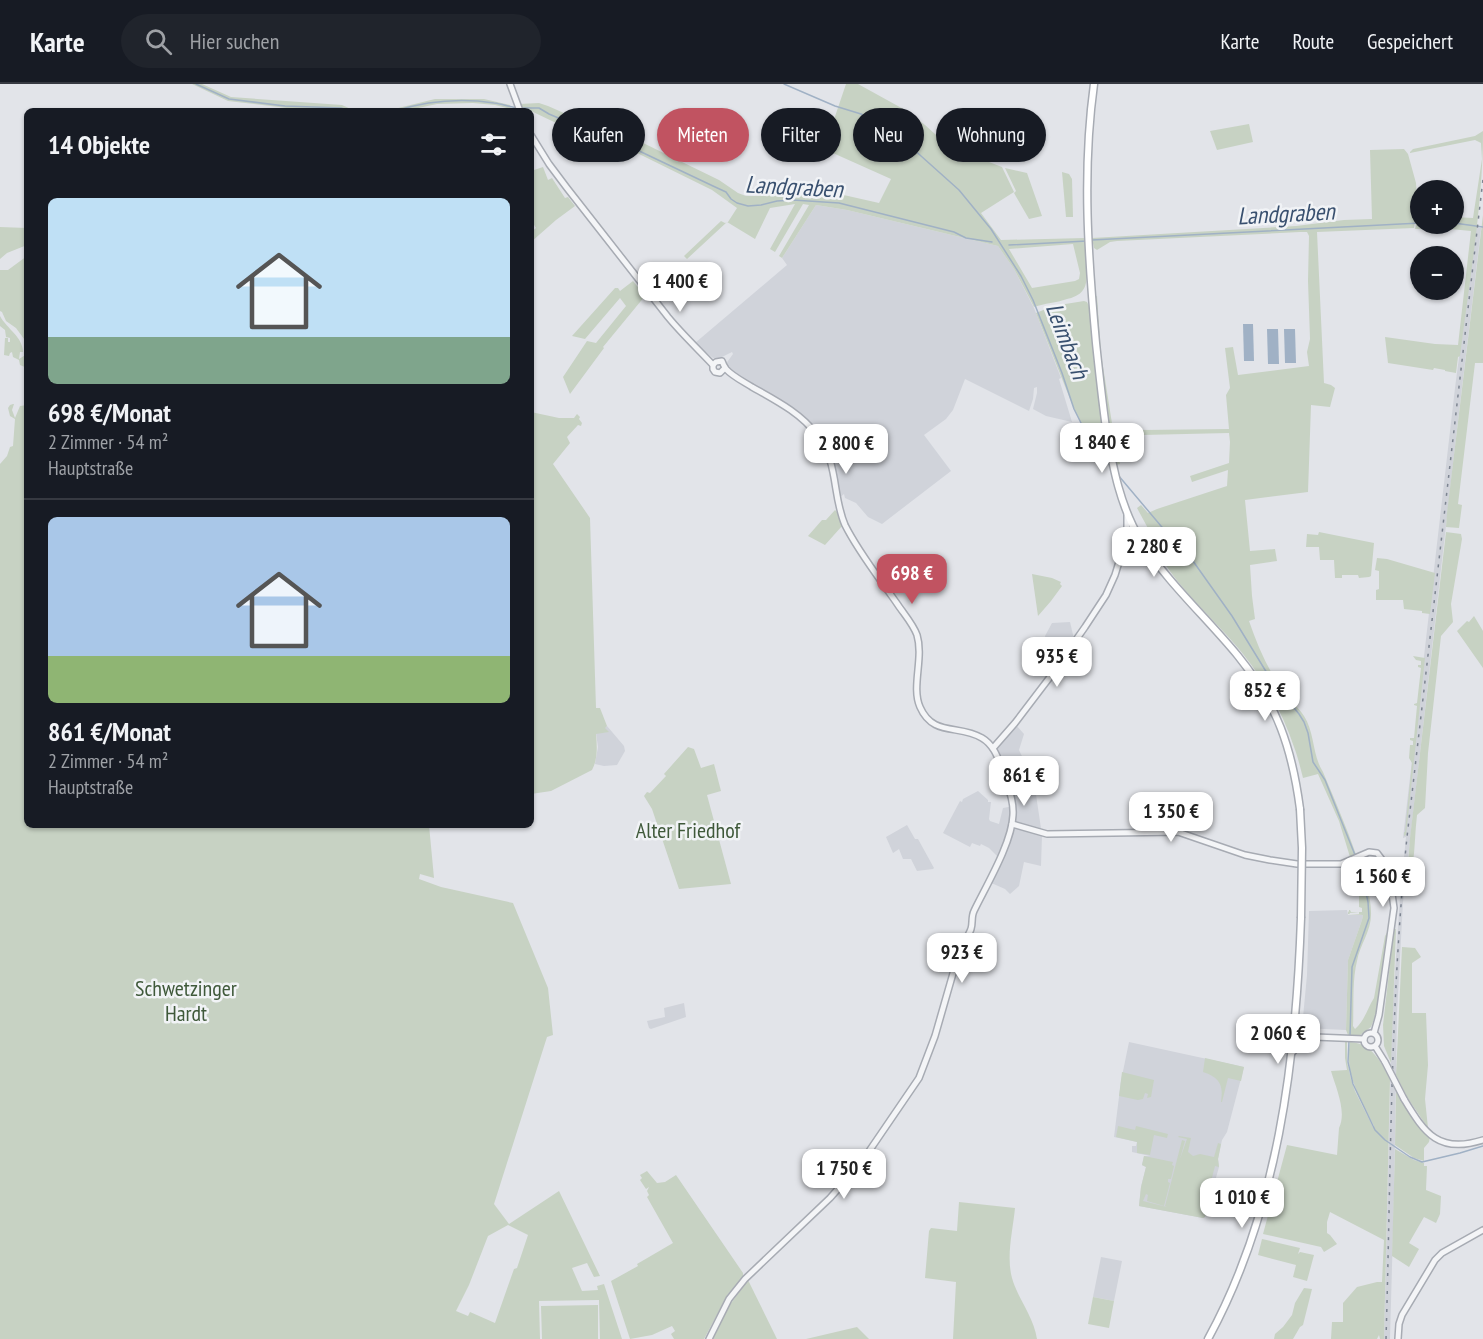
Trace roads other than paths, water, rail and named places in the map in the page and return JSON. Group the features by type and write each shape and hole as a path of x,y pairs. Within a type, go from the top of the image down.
{"main road":[{"path":"1094,84 1087,166 1087,236 1099,379 1118,487 1127,513 1143,543 1174,583 1237,655 1265,694 1287,741 1300,809 1301,918 1293,1052 1270,1176 1255,1229 1240,1269 1208,1339"},
{"path":"1125,540 1143,543"}],"street":[{"path":"510,84 519,108"},
{"path":"534,140 567,188 655,300 690,341 714,363"},
{"path":"714,363 722,361 724,370"},
{"path":"714,363 715,372 724,370"},
{"path":"709,1339 733,1293 830,1198 861,1163 920,1078 935,1036 960,949 968,937 974,912 1004,848 1012,824 1013,812 1011,796 994,747 980,736 943,728 926,717 918,700 920,658 916,634 847,528 839,506 833,468 824,445 813,429 797,414 724,370"},
{"path":"994,747 1050,677 1100,605 1114,576 1125,540 1128,524 1127,513"},
{"path":"1125,540 1137,533"},
{"path":"1012,824 1047,834 1178,832 1245,855 1297,864 1341,864 1372,851 1376,852 1381,856 1394,905 1379,1015 1374,1033 1378,1039 1376,1046 1404,1099 1426,1131 1439,1141 1449,1144 1462,1145 1483,1140"},
{"path":"1294,1031 1318,1037 1362,1039 1369,1033 1374,1033"},
{"path":"1293,1052 1303,1040 1318,1037"},
{"path":"1362,1039 1368,1046 1376,1046"},
{"path":"1398,1339 1402,1315 1435,1260 1442,1253 1483,1230"}],"water":[{"path":"1243,324 1253,324 1254,361 1244,361"},
{"path":"1267,329 1278,329 1279,364 1268,364"},
{"path":"1284,329 1295,329 1296,363 1285,363"}],"waterway":[{"name":"Landgraben","path":"196,84 229,99 285,106 341,108"},
{"name":"Leimbach","path":"784,84 835,106 861,114 892,130 959,190 991,229 1021,276 1033,300 1074,409 1082,425 1111,467"},
{"name":"Landgraben","path":"407,108 457,101 482,101 518,108"},
{"name":"Landgraben","path":"522,108 539,108 599,139 635,149 726,192 737,203 748,206 793,200 839,203 954,232 966,238 992,242"},
{"name":"Landgraben","path":"1092,240 1410,224"},
{"name":"Landgraben","path":"1464,224 1483,227"},
{"name":"Landgraben","path":"1009,245 1087,241"},
{"name":"Leimbach","path":"1118,475 1188,554 1232,616 1270,678 1304,722 1313,762 1325,780 1355,855"},
{"name":"Leimbach","path":"1350,1036 1352,967 1369,918 1368,902 1357,860"},
{"name":"Leimbach","path":"1349,1041 1348,1062 1353,1084 1375,1130 1385,1140 1410,1157 1422,1162 1483,1146"}],"railway":[{"path":"1386,1339 1394,1025 1401,900 1483,179"}],"park label":[{"name":"Alter Friedhof","path":"688,830"},
{"name":"Schwetzinger Hardt","path":"186,1000"}]}
